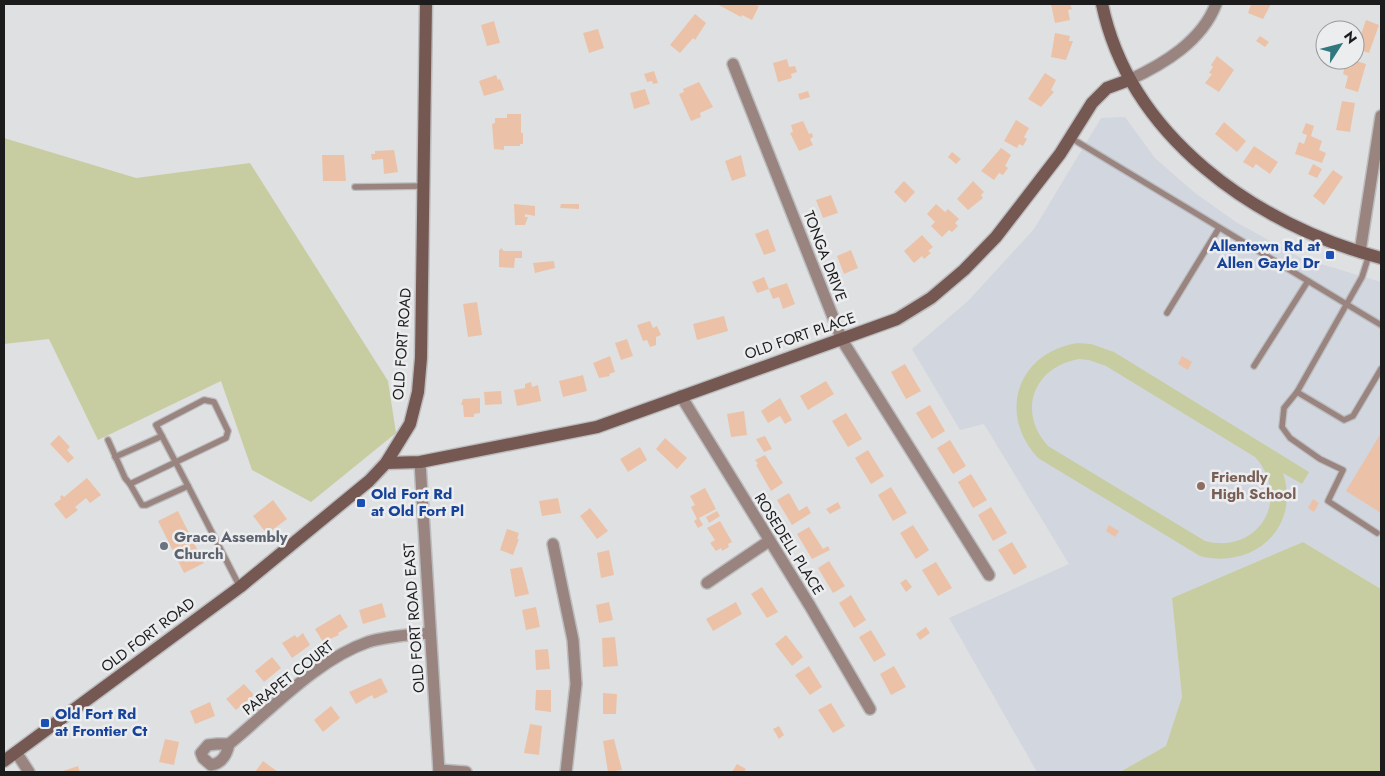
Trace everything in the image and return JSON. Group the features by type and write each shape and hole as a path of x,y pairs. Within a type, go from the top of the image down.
{"main road":[{"name":"OLD FORT ROAD","path":"4,761 240,587 335,509 386,463 406,434 418,392 421,358 426,4"},
{"path":"1102,4 1111,37 1129,80 1172,138 1218,179 1257,206 1282,219 1370,255"},
{"name":"OLD FORT PLACE","path":"386,463 420,462 597,427 897,319 931,298 964,270 996,237 1021,207 1070,138 1092,103 1107,88 1129,80"}],"street":[{"path":"1129,80 1178,51 1206,24 1216,4"},
{"name":"TONGA DRIVE","path":"733,64 842,340 989,575"},
{"path":"1370,255 1381,116"},
{"name":"ROSEDELL PLACE","path":"681,396 870,709"},
{"name":"OLD FORT ROAD EAST","path":"420,462 429,633 439,771"},
{"path":"708,583 770,541"},
{"path":"553,544 573,640 576,684 566,772"},
{"name":"PARAPET COURT","path":"229,744 319,669 342,654 370,642 429,633"},
{"path":"16,752 29,772"},
{"path":"439,771 466,772"}],"lane":[{"path":"1070,138 1381,325"},
{"path":"354,187 424,186"},
{"path":"1166,313 1219,228"},
{"path":"1370,255 1362,277 1297,392 1284,408 1282,427 1290,438 1320,459 1344,470 1328,501 1377,533"},
{"path":"1254,366 1308,281"},
{"path":"1297,392 1344,420 1353,416 1381,369"},
{"path":"130,484 176,463 226,438 228,431 214,402 204,400 156,425 162,436 176,463 188,486 240,587"},
{"path":"116,457 162,436"},
{"path":"108,440 125,478 142,505 188,486"}],"shaded area":[{"name":"Friendly High School","path":"1125,117 1155,158 1195,193 1236,222 1301,258 1381,282 1381,589 1303,542 1172,598 1182,697 1167,746 1120,772 1037,772 949,618 1069,564 984,424 960,430 912,349 968,301 1034,229 1101,118"}],"green space":[{"path":"4,138 136,178 250,163 388,381 396,433 311,502 252,470 221,381 98,440 49,339 4,344"},
{"path":"1078,343 1091,344 1114,352 1309,472 1302,484 1283,473 1287,493 1285,511 1279,527 1268,540 1254,550 1238,557 1220,559 1200,556 1038,458 1025,441 1018,423 1017,405 1020,387 1028,372 1040,359 1057,349","holes":["1079,359 1089,360 1106,366 1255,457 1266,473 1270,489 1270,505 1264,520 1254,531 1241,540 1224,543 1205,541 1048,446 1039,433 1033,419 1032,406 1035,393 1041,381 1050,371"]},
{"path":"1303,542 1381,589 1381,772 1120,772 1166,746 1182,697 1172,598"}],"building":[{"path":"717,4 753,4 759,6 752,20 742,15 741,17"},
{"path":"1051,4 1070,4 1072,9 1068,10 1070,20 1055,23"},
{"path":"1251,4 1271,4 1263,19 1248,13"},
{"path":"695,14 706,23 695,40 693,38 680,53 670,45"},
{"path":"1366,20 1379,25 1369,53 1365,52"},
{"path":"494,21 500,43 487,46 481,25"},
{"path":"598,29 604,48 589,53 583,33"},
{"path":"1055,33 1070,36 1069,41 1073,41 1066,60 1051,57"},
{"path":"1260,36 1269,42 1265,47 1256,41"},
{"path":"1217,56 1234,70 1219,92 1205,83 1212,74 1209,73 1213,67 1211,65"},
{"path":"787,59 789,67 795,66 797,72 791,74 792,78 778,82 773,63"},
{"path":"1344,70 1364,70 1358,92 1345,88 1348,76 1343,74"},
{"path":"654,71 658,83 647,82 644,74"},
{"path":"1045,73 1056,80 1051,90 1054,92 1041,107 1028,99"},
{"path":"496,75 498,80 500,79 504,90 484,96 479,81"},
{"path":"699,82 713,107 700,113 701,117 691,121 679,94 684,92 683,89"},
{"path":"645,89 650,104 634,109 630,93"},
{"path":"808,91 810,97 800,100 798,94"},
{"path":"1342,101 1355,103 1350,132 1336,130"},
{"path":"507,114 521,114 523,144 520,144 520,146 504,146 504,150 494,149 492,124 495,123 495,118 507,118"},
{"path":"1016,120 1029,128 1024,137 1027,139 1023,146 1019,144 1017,148 1004,141"},
{"path":"803,121 809,134 812,133 813,137 810,139 813,145 799,151 790,133 793,132 791,125"},
{"path":"1224,122 1246,141 1237,152 1215,134"},
{"path":"1306,123 1314,126 1311,136 1322,141 1319,150 1326,153 1322,163 1295,154 1299,142 1304,144 1307,135 1302,133"},
{"path":"1254,146 1278,162 1270,174 1256,164 1253,168 1243,162"},
{"path":"1001,148 1011,155 1005,166 1008,168 1003,175 999,173 994,180 981,171"},
{"path":"394,150 398,172 384,174 383,159 372,160 371,154 375,154 375,151"},
{"path":"952,152 961,159 956,164 948,157"},
{"path":"322,155 344,155 346,181 323,181"},
{"path":"741,155 746,176 732,181 725,161"},
{"path":"1313,164 1322,169 1317,178 1308,174"},
{"path":"1333,170 1343,177 1324,205 1313,196"},
{"path":"904,181 915,192 905,203 894,192"},
{"path":"973,181 984,192 981,195 983,198 968,210 957,199"},
{"path":"831,195 838,213 823,218 816,200"},
{"path":"514,204 535,206 535,216 525,214 525,217 528,217 525,225 515,225"},
{"path":"561,204 579,204 579,209 560,208"},
{"path":"936,204 945,212 948,209 959,219 955,223 958,226 952,232 949,230 942,237 931,226 935,222 927,214"},
{"path":"768,229 776,251 764,255 755,234"},
{"path":"922,235 933,247 928,251 931,253 924,259 922,256 914,263 904,251"},
{"path":"501,248 504,251 522,251 522,258 515,258 514,268 499,267 499,251"},
{"path":"851,250 858,268 844,274 837,256"},
{"path":"554,261 555,268 535,273 533,263"},
{"path":"764,277 769,289 757,293 752,282"},
{"path":"787,283 795,304 783,309 779,297 773,299 769,289"},
{"path":"477,302 482,335 468,337 463,304"},
{"path":"724,316 728,331 697,340 693,324"},
{"path":"650,321 653,328 657,326 661,335 656,337 656,345 650,347 647,340 643,341 637,325"},
{"path":"627,339 633,356 621,360 615,343"},
{"path":"610,356 615,372 609,374 610,376 599,378 593,363"},
{"path":"1182,356 1192,362 1188,370 1178,364"},
{"path":"905,364 921,391 906,399 891,372"},
{"path":"583,375 587,391 563,397 559,381"},
{"path":"826,381 834,394 808,410 800,396"},
{"path":"531,382 532,387 538,385 541,401 517,406 514,390 525,388 525,384"},
{"path":"501,391 502,404 485,405 484,392"},
{"path":"480,398 480,413 474,414 474,417 464,417 463,405 461,405 463,399"},
{"path":"780,398 792,420 785,424 780,416 768,423 761,411"},
{"path":"930,405 945,431 932,439 916,413"},
{"path":"744,411 747,435 731,437 727,414"},
{"path":"846,413 862,439 848,447 832,421"},
{"path":"1381,433 1381,513 1346,491"},
{"path":"59,435 70,447 67,450 74,458 68,463 50,444"},
{"path":"765,436 772,449 764,452 756,439"},
{"path":"665,438 687,458 677,469 656,449"},
{"path":"950,440 966,466 953,474 937,448"},
{"path":"640,447 647,460 628,472 620,459"},
{"path":"868,450 884,476 871,484 855,458"},
{"path":"765,455 783,483 771,491 755,460"},
{"path":"971,474 987,500 973,508 958,482"},
{"path":"87,478 101,495 90,503 86,498 75,507 78,510 66,519 54,504 61,499 62,495 64,497"},
{"path":"891,487 907,513 893,521 878,495"},
{"path":"705,488 716,509 699,518 703,525 698,528 694,521 697,519 691,507 695,505 690,496"},
{"path":"789,493 799,511 807,506 811,513 792,525 777,500"},
{"path":"558,498 561,513 542,516 539,501"},
{"path":"1313,499 1319,503 1314,512 1308,508"},
{"path":"273,500 287,519 267,534 253,516"},
{"path":"838,502 841,508 830,514 826,509"},
{"path":"991,507 1007,533 993,541 978,515"},
{"path":"590,508 608,531 597,539 580,516"},
{"path":"178,511 204,563 184,573 158,521"},
{"path":"717,511 720,516 709,523 706,517"},
{"path":"720,521 732,542 728,544 729,547 722,551 721,548 716,551 710,543 715,540 707,528"},
{"path":"913,525 929,550 916,559 900,533"},
{"path":"1109,525 1119,531 1115,537 1106,531"},
{"path":"809,527 823,549 828,546 830,550 812,559 797,534"},
{"path":"507,529 519,533 517,539 519,539 513,555 500,550"},
{"path":"1012,542 1027,567 1014,575 998,550"},
{"path":"609,550 614,575 601,578 597,553"},
{"path":"829,561 845,586 833,593 818,568"},
{"path":"936,562 952,588 938,596 922,570"},
{"path":"522,567 529,594 515,597 510,569"},
{"path":"906,579 912,587 906,592 900,583"},
{"path":"762,587 778,612 767,618 751,594"},
{"path":"851,595 866,620 854,628 839,603"},
{"path":"609,602 613,620 599,623 596,605"},
{"path":"736,602 742,614 713,631 706,619"},
{"path":"382,603 386,617 363,624 359,610"},
{"path":"536,607 540,627 526,630 522,610"},
{"path":"340,614 348,627 338,633 339,635 323,642 315,629"},
{"path":"926,627 930,633 920,640 916,634"},
{"path":"871,630 886,655 874,662 859,637"},
{"path":"303,633 310,645 292,658 282,643 295,635 297,638"},
{"path":"786,635 803,657 792,666 775,644"},
{"path":"615,637 618,666 603,667 602,638"},
{"path":"548,649 550,669 536,670 535,650"},
{"path":"272,657 281,668 264,682 255,671"},
{"path":"809,666 822,687 810,695 795,675"},
{"path":"894,666 906,687 891,695 880,674"},
{"path":"381,678 388,692 374,699 372,695 356,704 349,692"},
{"path":"244,684 254,695 236,710 226,699"},
{"path":"536,690 551,690 551,712 535,710"},
{"path":"603,693 617,694 616,714 603,714"},
{"path":"210,702 215,716 195,724 190,711"},
{"path":"831,703 845,726 833,733 818,710"},
{"path":"331,706 340,718 323,732 314,720"},
{"path":"530,724 542,726 539,755 524,753"},
{"path":"779,726 784,735 779,739 773,729"},
{"path":"165,739 179,742 174,765 159,762"},
{"path":"614,739 622,770 608,772 603,741"},
{"path":"263,761 278,772 255,772"},
{"path":"737,764 746,769 744,772 732,772"},
{"path":"78,766 80,772 60,772"}],"place":[{"name":"Allentown Rd at Allen Gayle Dr","path":"1330,255"},
{"name":"Friendly High School","path":"1201,486"},
{"name":"Old Fort Rd at Old Fort Pl","path":"361,503"},
{"name":"Grace Assembly Church","path":"164,546"},
{"name":"Old Fort Rd at Frontier Ct","path":"45,723"}]}
